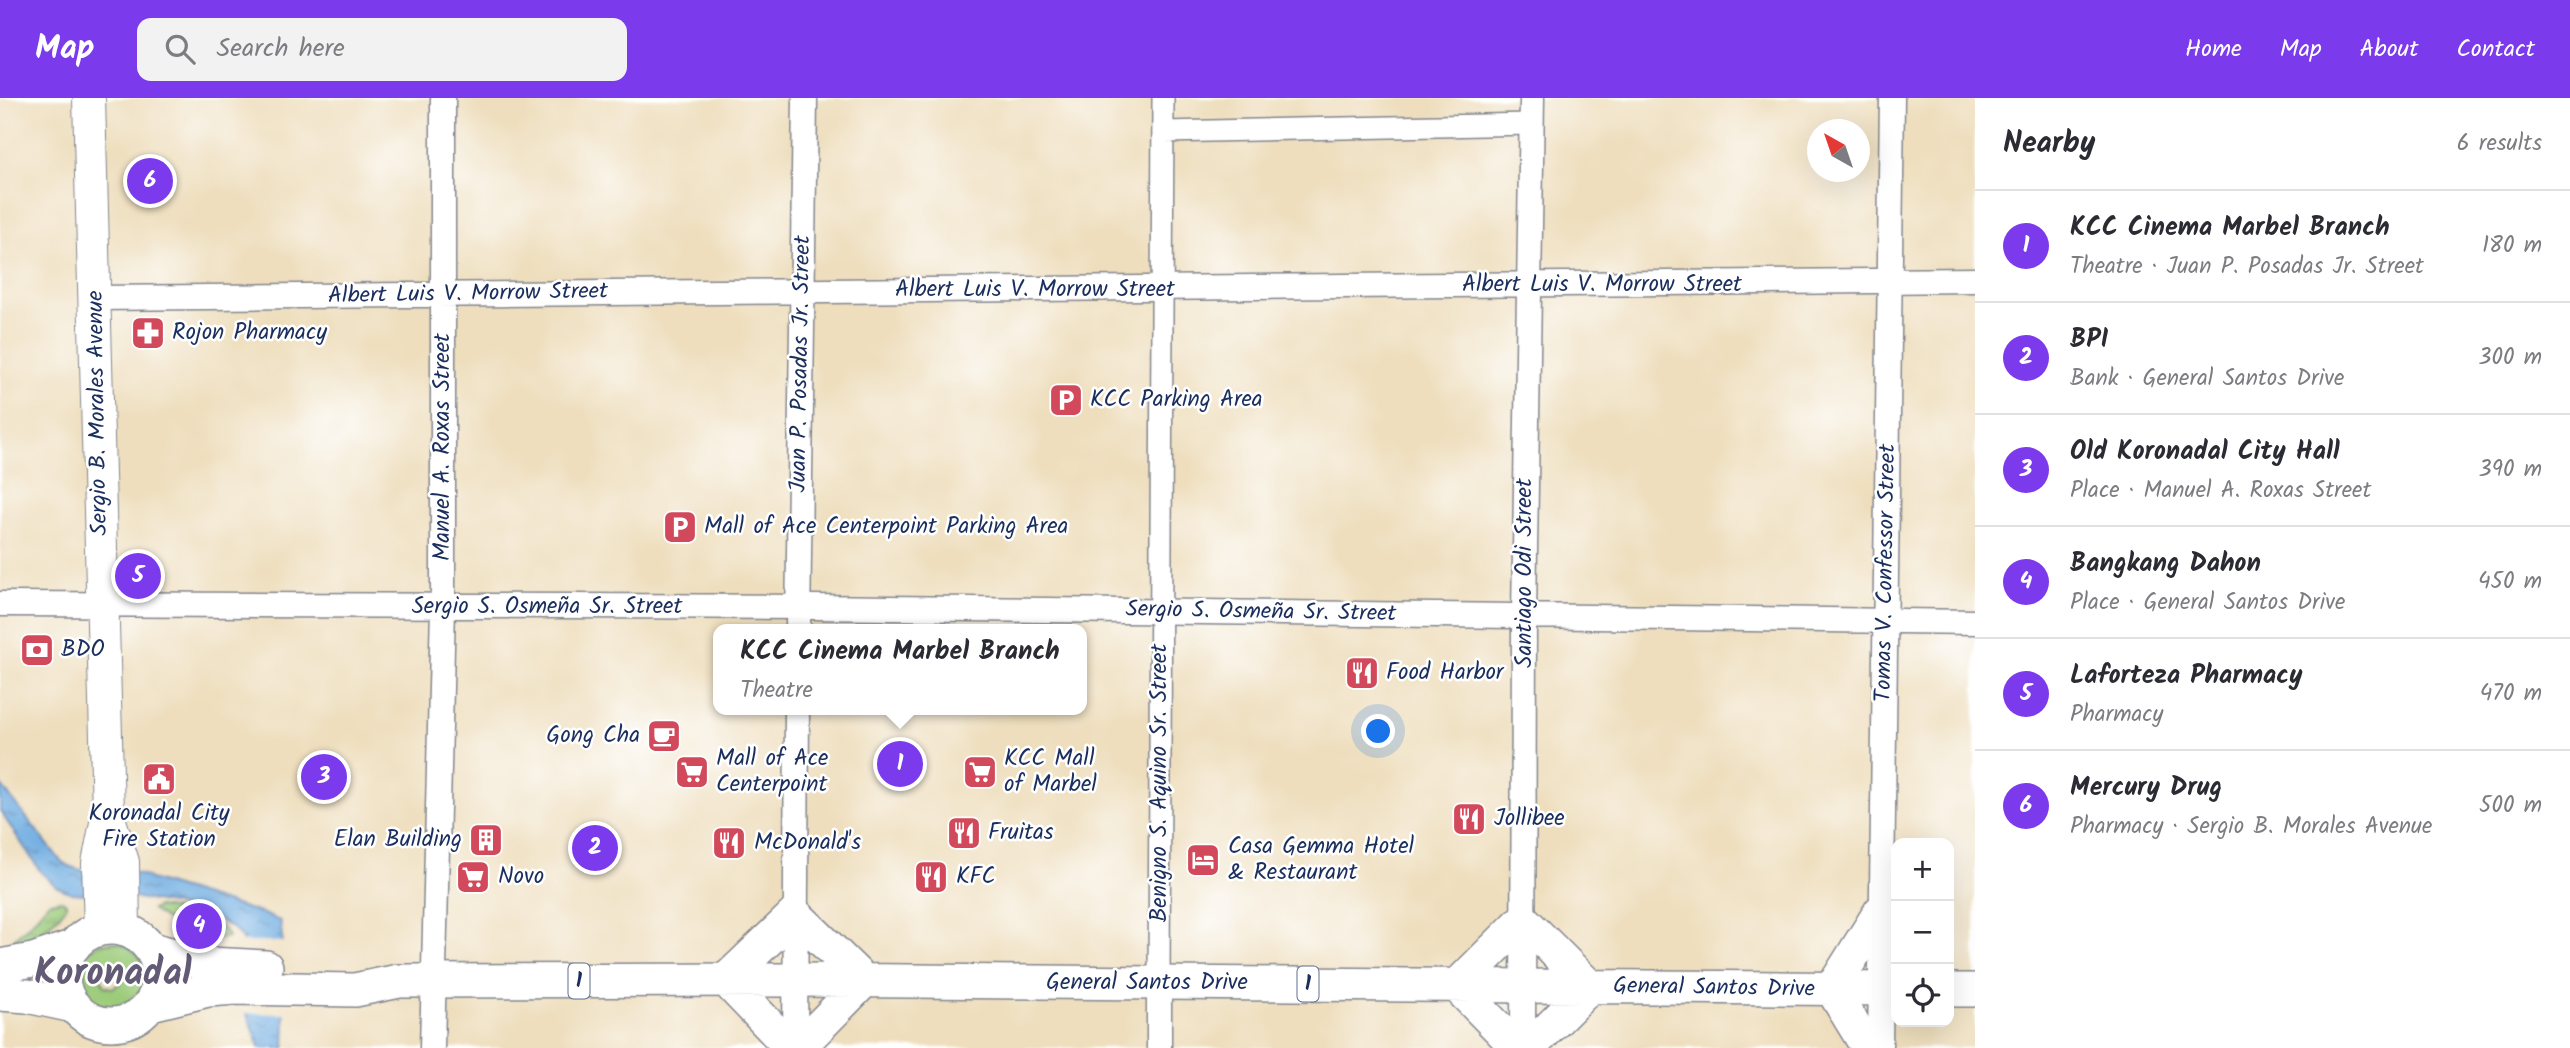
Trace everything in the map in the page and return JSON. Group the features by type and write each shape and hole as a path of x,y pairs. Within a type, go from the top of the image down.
{"highway":[{"path":"795,914 864,981 795,1048 726,980 795,914"},
{"path":"1523,920 1590,986 1523,1048 1457,986 1523,920"},
{"path":"0,966 33,960 104,923"},
{"path":"86,1024 63,980 65,962 104,923"},
{"name":"1","path":"104,923 142,939 151,949"},
{"path":"1868,1048 1832,989 1888,925"},
{"name":"General Santos Drive","path":"151,949 236,977 311,978 355,990 399,981 726,980 1888,989"},
{"path":"136,1023 159,981 158,964 151,949"},
{"name":"General Santos Drive","path":"136,1023 192,992 236,977"},
{"path":"1954,990 1975,990"},
{"path":"0,994 27,996 86,1024"},
{"name":"1","path":"86,1024 136,1023"}],"main road":[{"name":"Sergio B. Morales Avenue","path":"89,98 107,813 111,863 104,923"}],"street":[{"name":"Manuel A. Roxas Street","path":"432,1048 443,607 443,98"},
{"name":"Juan P. Posadas Jr. Street","path":"798,618 805,98"},
{"name":"Benigno S. Aquino Sr. Street","path":"1159,1048 1163,98"},
{"name":"Santiago Odi Street","path":"1523,1048 1527,285 1532,98"},
{"name":"Tomas V. Confessor Street","path":"1880,1048 1888,989 1885,620 1892,98"},
{"path":"1164,132 1531,124"},
{"name":"Albert Luis V. Morrow Street","path":"95,298 802,290 1162,290 1975,280"},
{"name":"Sergio S. Osmeña Sr. Street","path":"0,604 443,607 798,618 1161,611 1975,622"},
{"path":"795,1048 797,715"}],"green space":[{"path":"62,900 66,907 41,932 25,942 9,944 49,902"},
{"path":"158,907 187,912 208,920 224,930 228,937 208,938 187,932 152,910"},
{"path":"114,942 132,949 143,963 147,981 144,990 139,999 123,1011 107,1011 93,1004 82,991 77,975 80,960 92,948","holes":["109,966 119,969 122,975 119,984 112,988 105,986 101,979 102,972"]}],"water":[{"path":"0,784 61,861 71,867 139,874 280,921 284,951 285,1048 260,1048 245,1008 245,949 235,930 217,919 175,905 133,897 72,893 57,887 41,872 0,811"}],"pier":[{"path":"239,942 287,942 288,1014 244,1013"}],"place":[{"name":"Mercury Drug","path":"150,181"},
{"name":"Rojon Pharmacy","path":"148,333"},
{"name":"KCC Parking Area","path":"1066,400"},
{"name":"Mall of Ace Centerpoint Parking Area","path":"680,527"},
{"name":"Laforteza Pharmacy","path":"138,576"},
{"name":"BDO","path":"37,650"},
{"name":"Food Harbor","path":"1362,673"},
{"name":"Gong Cha","path":"664,736"},
{"name":"KCC Cinema Marbel Branch","path":"900,764"},
{"name":"Mall of Ace Centerpoint","path":"692,772"},
{"name":"KCC Mall of Marbel","path":"980,772"},
{"name":"Old Koronadal City Hall","path":"324,777"},
{"name":"Koronadal City Fire Station","path":"159,779"},
{"name":"Jollibee","path":"1469,819"},
{"name":"Fruitas","path":"964,833"},
{"name":"Elan Building","path":"486,840"},
{"name":"McDonald's","path":"729,843"},
{"name":"BPI","path":"595,848"},
{"name":"Casa Gemma Hotel & Restaurant","path":"1203,860"},
{"name":"Novo","path":"473,877"},
{"name":"KFC","path":"931,877"},
{"name":"Bangkang Dahon","path":"199,926"}],"district":[{"name":"Koronadal","path":"113,974"}]}
